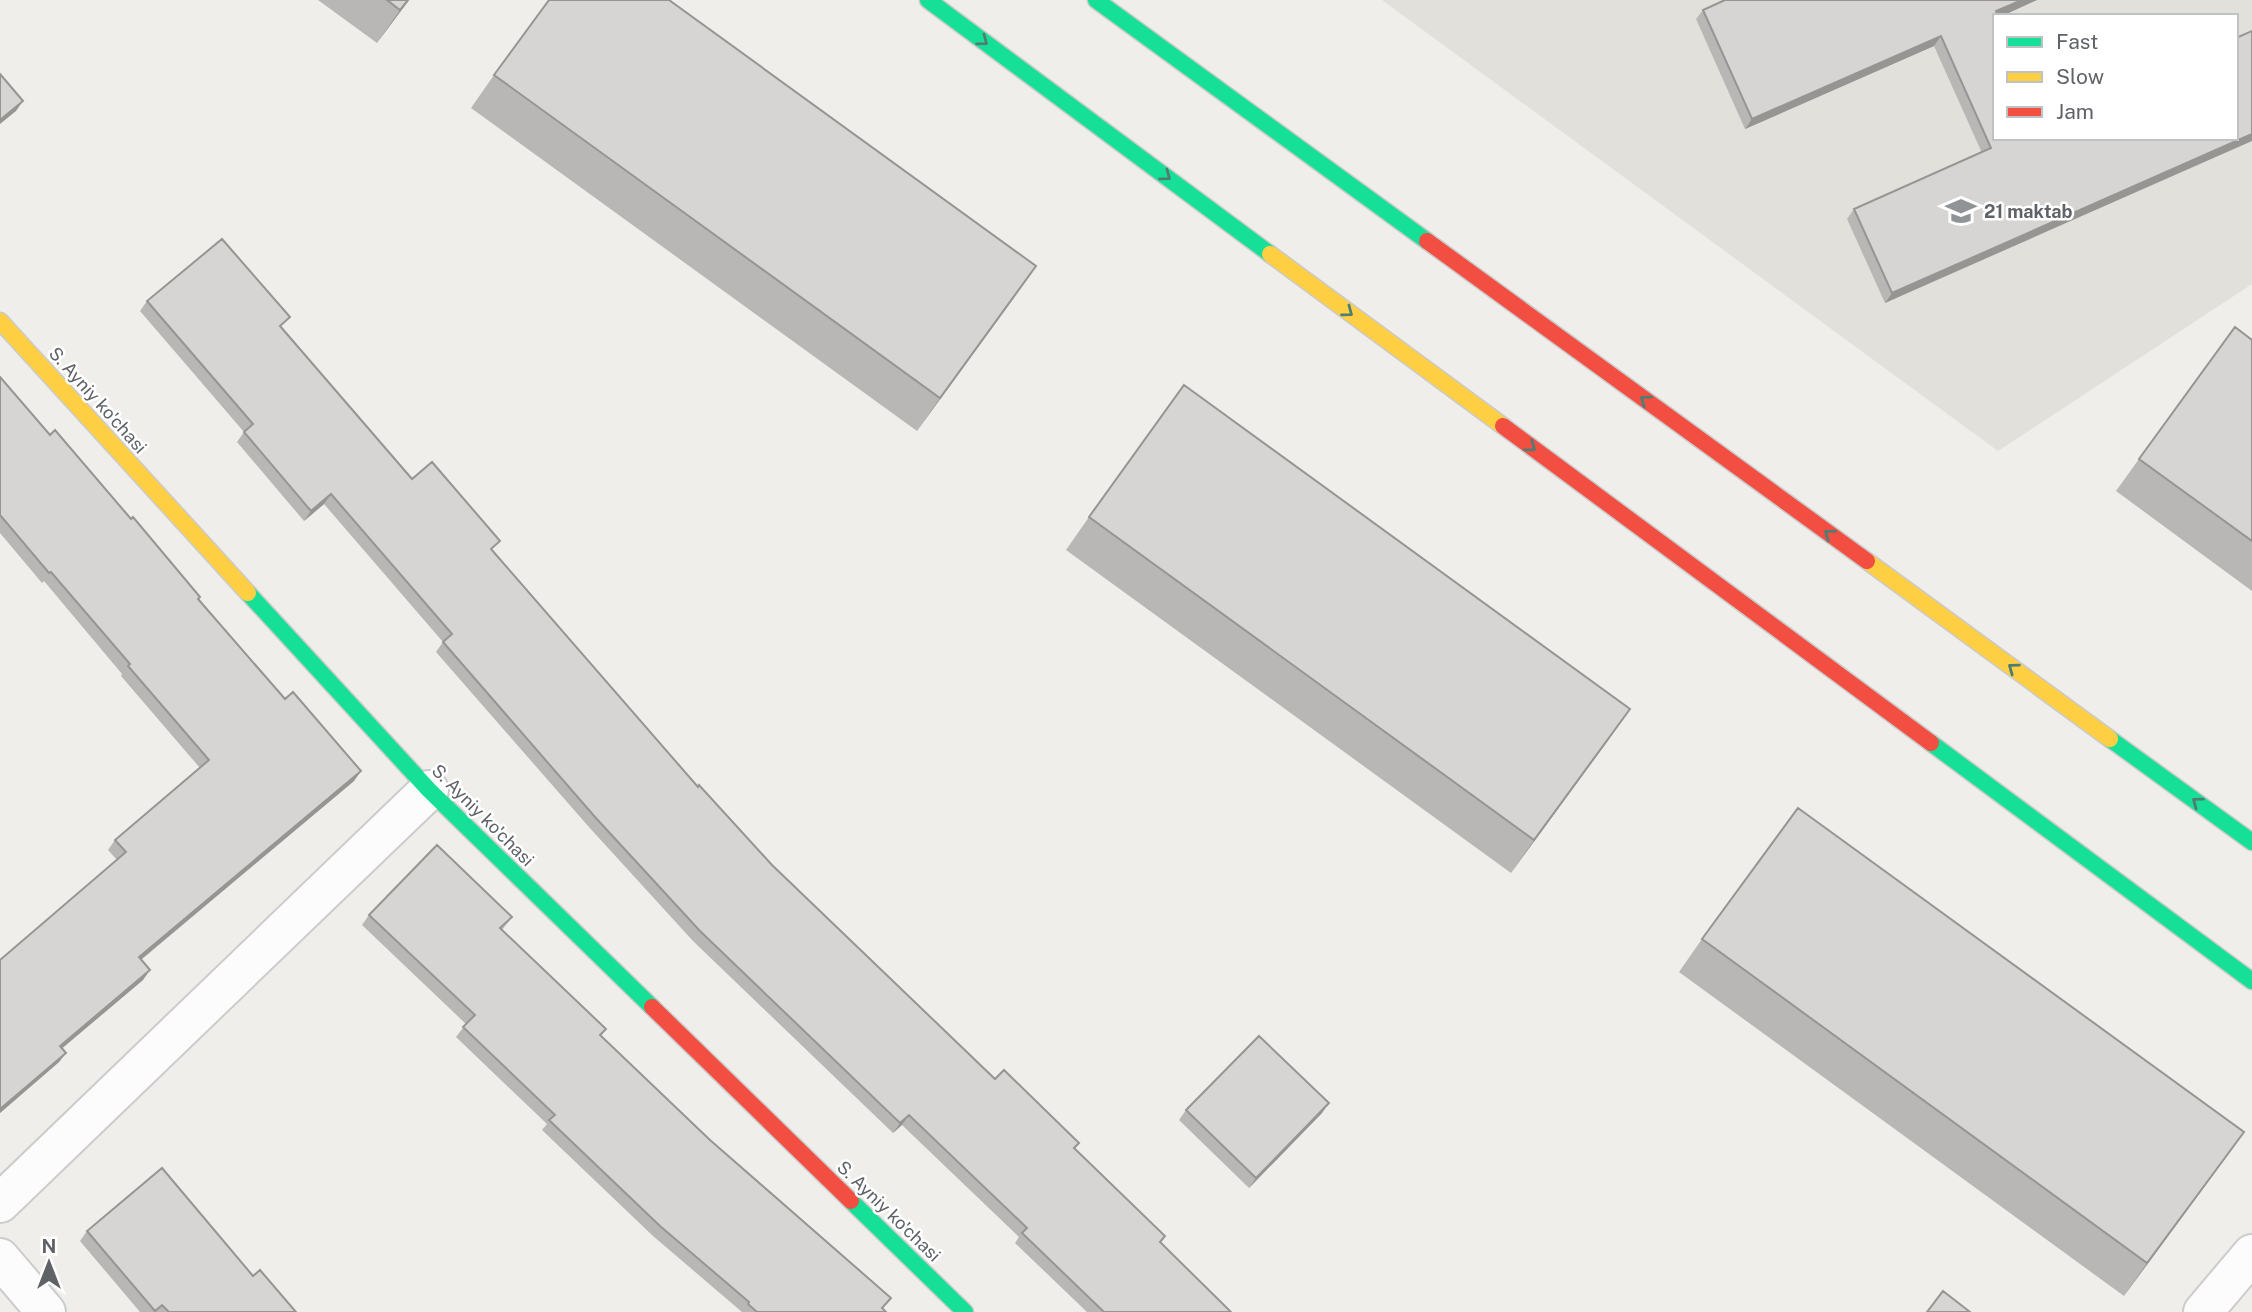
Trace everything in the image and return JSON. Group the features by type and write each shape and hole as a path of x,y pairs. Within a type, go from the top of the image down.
{"main road":[{"path":"928,0 2252,981"},
{"path":"1096,0 2252,842"},
{"name":"S. Ayniy ko'chasi","path":"0,321 429,790 965,1312"}],"street":[{"path":"0,1203 429,790"},
{"path":"2203,1312 2252,1254"},
{"path":"0,1258 46,1312"}],"shaded area":[{"name":"21 maktab","path":"1382,0 2252,0 2252,284 1998,451"}],"building":[{"path":"387,0 408,0 400,10"},
{"path":"549,0 669,0 1036,266 940,398 494,75"},
{"path":"1725,0 2022,0 1993,14 1993,140 2238,140 2238,37 2252,31 2252,134 1892,293 1854,209 1991,148 1941,36 1752,119 1703,10"},
{"path":"0,74 23,101 0,120"},
{"path":"222,239 290,317 280,326 412,479 432,462 500,541 491,549 698,787 699,785 772,865 995,1079 1004,1070 1079,1143 1074,1148 1165,1236 1160,1242 1231,1312 1104,1312 1022,1233 1027,1228 909,1115 900,1123 700,931 595,817 443,642 452,634 331,494 311,511 244,432 253,424 147,301"},
{"path":"2235,327 2252,340 2252,541 2139,459"},
{"path":"0,377 50,435 55,430 131,519 133,517 200,597 198,599 285,699 293,692 361,771 139,957 150,970 60,1046 66,1053 0,1109 0,960 126,852 115,840 209,760 128,666 130,664 0,515"},
{"path":"1184,385 1630,709 1534,840 1089,517"},
{"path":"1798,808 2244,1132 2147,1263 1702,939"},
{"path":"437,845 512,917 500,928 606,1029 600,1035 710,1140 891,1298 882,1308 886,1312 757,1312 749,1302 660,1226 549,1120 555,1115 463,1027 475,1015 369,915"},
{"path":"1259,1036 1329,1103 1256,1178 1186,1110"},
{"path":"162,1168 253,1276 260,1270 296,1312 169,1312 162,1305 155,1311 87,1231"},
{"path":"1943,1291 1970,1312 1927,1312"}],"traffic: fast":[{"path":"928,0 1270,254"},
{"path":"1096,0 1427,241"},
{"path":"248,593 429,790 652,1007"},
{"path":"2110,739 2252,842"},
{"path":"1931,743 2252,981"},
{"path":"851,1201 965,1312"}],"traffic: slow":[{"path":"1270,254 1503,426"},
{"path":"0,321 248,593"},
{"path":"1867,561 2110,739"}],"traffic: jam":[{"path":"1427,241 1867,561"},
{"path":"1503,426 1931,743"},
{"path":"652,1007 851,1201"}],"place":[{"name":"21 maktab","path":"1961,211"}]}
